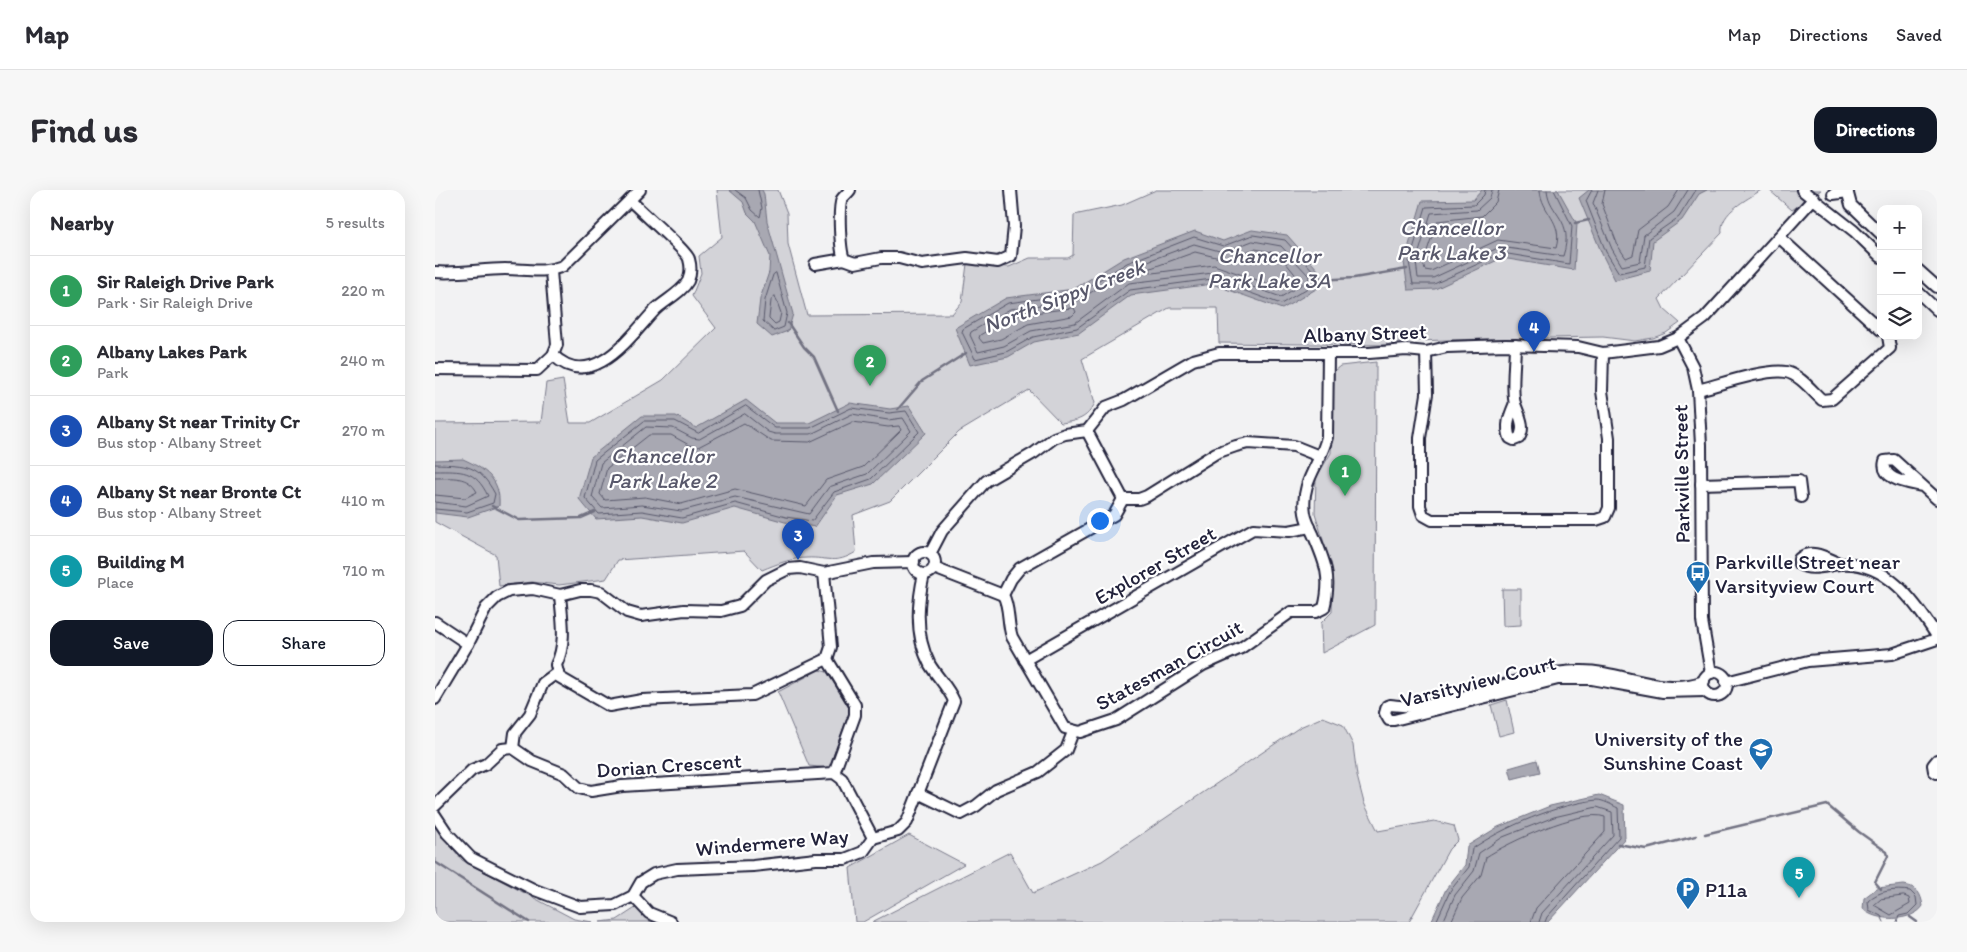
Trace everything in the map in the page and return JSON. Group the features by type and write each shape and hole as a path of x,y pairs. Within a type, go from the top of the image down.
{"street":[{"path":"435,272 454,273 506,269 551,271 563,266 640,190"},
{"path":"844,259 840,250 840,210 842,200 850,190"},
{"path":"815,264 844,259 855,263 881,258 899,258 922,264 967,258 998,262 1011,256 1014,226 1011,190"},
{"path":"1803,190 1877,253"},
{"path":"1833,194 1847,191 1851,205 1877,230"},
{"name":"Albany Street","path":"1087,431 1106,407 1124,400 1204,355 1219,353 1375,353 1406,350 1426,352 1447,347 1515,345 1579,347 1603,353 1659,346 1678,338 1705,318 1814,198"},
{"path":"553,355 562,364 578,367 603,360 628,341 655,310 685,286 689,279 691,271 689,258 630,200"},
{"path":"1779,237 1877,326"},
{"path":"435,369 537,370 553,355 557,345 551,271"},
{"path":"1922,274 1937,287"},
{"path":"1921,295 1937,310"},
{"name":"Parkville Street","path":"1678,338 1693,367 1698,390 1702,621 1707,682"},
{"path":"1698,390 1774,371 1787,372 1798,378 1822,400 1832,400 1890,348 1889,340"},
{"path":"1515,345 1515,403"},
{"path":"1426,352 1427,394 1420,438 1420,506 1423,515 1432,520 1596,520 1605,517 1609,508 1609,447 1602,391 1603,353"},
{"path":"1310,527 1305,512 1307,479 1327,437 1328,353"},
{"path":"930,554 942,531 986,481 1034,453 1054,438 1065,434 1087,431 1123,499"},
{"path":"1123,499 1139,499 1147,496 1216,452 1242,445 1295,446 1319,456"},
{"path":"1701,484 1800,477 1801,497"},
{"path":"1922,486 1937,499"},
{"path":"1003,595 1011,579 1020,568 1114,515 1123,499"},
{"name":"Statesman Circuit","path":"1073,732 1080,732 1116,720 1203,665 1247,644 1291,612 1316,612 1324,608 1328,587 1327,567 1310,527"},
{"name":"Explorer Street","path":"1025,660 1253,529 1289,531 1310,527"},
{"path":"930,554 918,554 913,562 915,570 924,574 934,568"},
{"path":"930,554 935,560 934,568"},
{"path":"435,699 468,644 485,608 503,593 525,588 560,595 580,590 596,591 627,612 641,616 684,610 721,611 740,606 766,580 781,571 795,568 824,573 873,563 913,562"},
{"path":"1726,682 1808,661 1892,654 1937,637 1919,608 1893,583 1870,567 1841,564"},
{"path":"918,794 961,814 976,806 996,790 1038,772 1066,750 1073,732 1065,728 1012,636 1007,615 1009,604 1003,595 934,568"},
{"path":"560,595 564,642 563,651 556,665 559,677 609,706 642,700 752,695 827,659 831,647 824,573"},
{"name":"Windermere Way","path":"435,814 447,833 471,858 535,890 580,907 615,905 633,896 641,882 654,874 677,869 753,866 817,858 845,859 863,852 873,838 898,831 907,822 954,701 949,689 931,666 919,639 919,604 924,574"},
{"path":"435,622 468,644"},
{"path":"827,659 855,705 855,716 834,773 842,779 873,838"},
{"name":"Varsityview Court","path":"1424,709 1504,689 1547,674 1569,671 1663,692 1707,682"},
{"path":"435,806 472,770 486,764 502,749 513,748 515,733 530,714 543,683 558,672"},
{"path":"1721,674 1726,682 1725,690 1719,695 1711,695 1707,682 1721,674"},
{"name":"Dorian Crescent","path":"513,748 532,761 564,774 579,788 591,791 622,786 834,773"},
{"path":"1937,760 1933,768 1937,773"},
{"path":"633,896 649,912 671,922"}],"shaded area":[{"path":"717,190 778,190 787,213 788,244 807,315 952,314 962,302 967,264 1009,267 1030,258 1068,258 1073,255 1074,215 1122,205 1156,190 1761,190 1729,213 1722,226 1722,233 1659,299 1664,309 1680,323 1666,333 1653,338 1635,341 1603,337 1486,339 1411,341 1385,345 1219,343 1218,308 1169,308 1082,359 1095,403 1089,413 1077,420 1061,423 1029,390 959,432 890,501 853,515 856,552 849,556 831,560 801,558 762,570 744,551 618,560 606,579 559,585 532,582 499,586 496,555 435,522 435,423 541,422 546,383 563,380 570,423 590,423 663,380 716,328 692,296 701,273 699,256 722,237"},
{"path":"1769,190 1821,190 1792,210"},
{"path":"1376,362 1375,625 1322,653 1321,623 1332,612 1333,573 1315,513 1316,478 1331,453 1334,371 1340,366"},
{"path":"1502,589 1521,589 1521,625 1503,626"},
{"path":"819,670 827,672 850,710 829,768 809,766 778,692"},
{"path":"1507,700 1514,732 1499,736 1491,705"},
{"path":"1323,717 1343,725 1353,745 1357,776 1364,803 1378,831 1434,821 1454,826 1458,840 1449,849 1409,922 872,922 1010,852 1033,893 1102,861 1300,727"},
{"path":"435,826 462,860 574,919 593,922 435,922"},
{"path":"909,835 964,864 863,922 855,922 850,868"},
{"path":"637,907 662,922 600,922 617,920"}],"water":[{"path":"729,190 762,190 764,194 767,221 793,314 788,331 772,337 757,324 760,299 769,272 770,256 755,221 747,213 743,202"},
{"name":"Chancellor Park Lake 3","path":"1482,190 1558,190 1577,224 1574,270 1502,258 1435,289 1408,290 1404,262 1422,201 1473,200"},
{"path":"1589,190 1707,190 1699,194 1682,220 1653,241 1650,271 1615,280 1579,198"},
{"name":"Chancellor Park Lake 3A","path":"1252,230 1287,235 1319,271 1323,285 1282,309 1212,284 1131,295 1079,333 1034,342 1008,357 970,365 955,328 1006,298 1074,289 1124,258 1195,231 1223,241"},
{"name":"Chancellor Park Lake 2","path":"746,400 775,423 809,423 850,403 890,409 909,406 926,433 873,484 837,495 815,527 785,522 735,508 682,523 642,516 596,519 579,499 591,457 642,416 676,416 696,428"},
{"path":"463,459 485,471 490,476 497,489 499,506 468,517 435,513 435,460"},
{"path":"1537,760 1540,772 1512,779 1509,768"},
{"path":"1599,795 1624,805 1625,838 1548,922 1431,922 1446,889 1465,865 1467,846 1498,827 1550,806"},
{"path":"1904,885 1912,887 1920,894 1923,906 1918,911 1903,917 1885,918 1876,916 1863,909 1864,898 1877,888"}],"waterway":[{"name":"North Sippy Creek","path":"1575,223 1589,220"},
{"name":"North Sippy Creek","path":"1318,280 1354,278 1407,269"},
{"path":"788,323 804,347 814,357 838,411"},
{"name":"North Sippy Creek","path":"898,409 922,381 966,353"},
{"name":"North Sippy Creek","path":"492,506 519,520 581,518 595,512"},
{"path":"1705,834 1827,805 1859,832 1887,852 1888,856 1875,882 1881,889"},
{"path":"1618,844 1646,849 1696,836"},
{"path":"435,862 529,922"},
{"path":"1910,917 1917,922"}],"place":[{"name":"Albany St near Bronte Ct","path":"1534,352"},
{"name":"Albany Lakes Park","path":"870,386"},
{"name":"Sir Raleigh Drive Park","path":"1345,496"},
{"name":"Albany St near Trinity Cr","path":"798,560"},
{"name":"Parkville Street near Varsityview Court","path":"1698,594"},
{"name":"University of the Sunshine Coast","path":"1761,771"},
{"name":"Building M","path":"1799,898"},
{"name":"P11a","path":"1688,910"}]}
